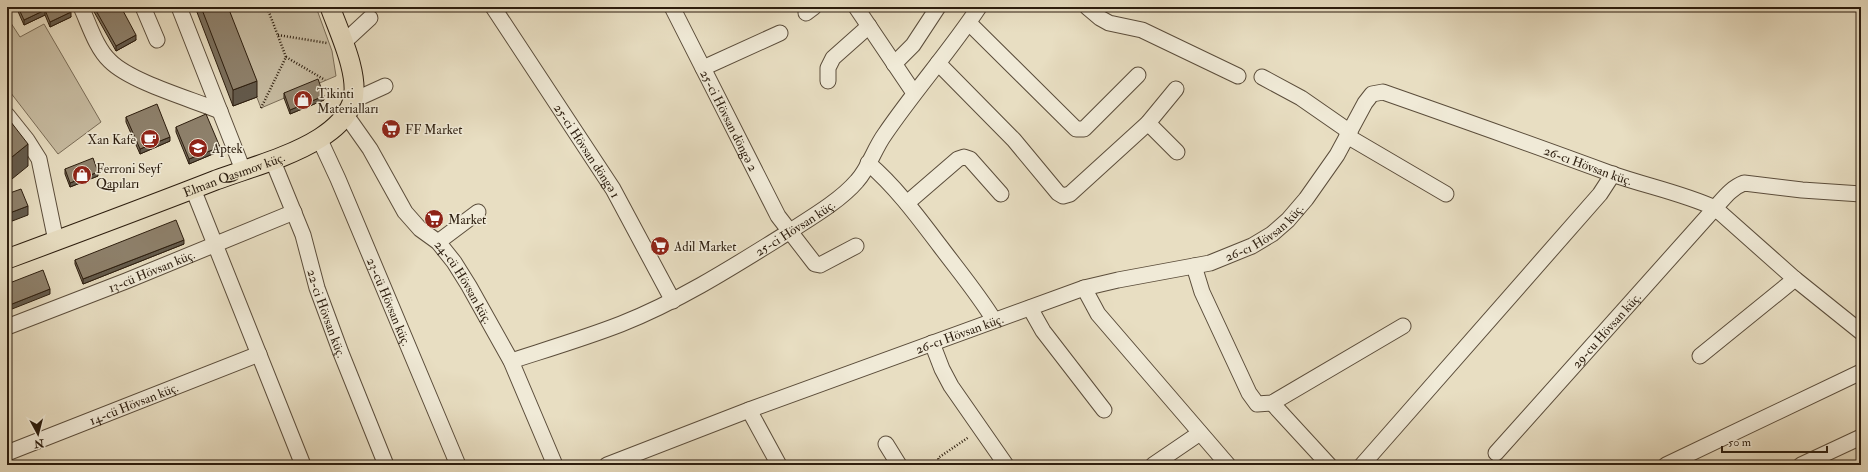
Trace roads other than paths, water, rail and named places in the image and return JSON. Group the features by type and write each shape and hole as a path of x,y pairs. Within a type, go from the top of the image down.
{"main road":[{"path":"330,7 336,43 353,78 349,108"},
{"name":"Elman Qasımov küç.","path":"7,259 272,159 319,138 336,126 349,108"}],"street":[{"path":"81,7 102,51 110,61 118,67 134,77 220,111"},
{"path":"143,7 158,40"},
{"path":"179,7 243,170"},
{"name":"25-ci Hövsan döngə 1","path":"493,7 613,189 673,301"},
{"name":"25-ci Hövsan döngə 2","path":"672,7 778,216 816,264 820,265 856,246"},
{"path":"894,64 913,45 938,7"},
{"name":"25-ci Hövsan küç.","path":"511,361 621,324 673,301 703,285 790,231 852,186 864,172 884,135 914,93 980,7"},
{"path":"1087,7 1100,18 1109,23 1142,30 1238,76"},
{"path":"828,81 828,68 833,58 864,13 894,64 914,93"},
{"path":"336,43 370,18"},
{"path":"969,23 1076,129 1084,129 1138,74"},
{"path":"703,68 780,33"},
{"path":"938,63 1014,140 1058,193 1063,196 1070,194 1148,123 1176,89"},
{"path":"1262,78 1290,92 1348,134 1446,194"},
{"path":"349,108 385,86"},
{"name":"26-cı Hövsan küç.","path":"607,465 749,410 1084,288 1118,280 1210,263 1252,246 1282,225 1306,199 1337,155 1365,103 1372,94 1383,92 1564,155 1613,174 1695,199 1716,208 1795,279 1861,332"},
{"name":"24-cü Hövsan küç.","path":"349,108 370,149 406,212 420,229 438,242 454,262 469,286 511,361 556,465"},
{"path":"7,115 27,140 39,159 56,241"},
{"path":"1148,123 1177,152"},
{"name":"23-cü Hövsan küç.","path":"319,138 338,179 458,465"},
{"path":"907,203 958,159 964,157 970,159 1001,194"},
{"name":"22-ci Hövsan küç.","path":"272,159 303,235 318,288 336,340 386,465"},
{"path":"868,163 884,177 907,203 994,320"},
{"path":"1362,465 1600,194 1613,174"},
{"path":"1716,208 1731,191 1744,183 1802,190 1861,194"},
{"path":"193,189 216,243 303,465"},
{"name":"29-cu Hövsan küç.","path":"1496,453 1716,208"},
{"name":"13-cü Hövsan küç.","path":"7,327 126,281 294,212"},
{"path":"438,242 478,212"},
{"path":"1194,266 1202,292 1249,393 1258,404 1272,403 1403,326"},
{"path":"1700,356 1795,279"},
{"path":"1084,288 1098,314 1228,465"},
{"path":"1030,308 1043,330 1104,410"},
{"path":"932,343 951,386 1006,465"},
{"name":"14-cü Hövsan küç.","path":"7,452 259,354"},
{"path":"1666,465 1861,372"},
{"path":"1272,403 1330,465"},
{"path":"749,410 779,465"},
{"path":"1153,465 1200,433"},
{"path":"1800,465 1861,437"},
{"path":"886,444 899,465"}],"place":[{"name":"Tikinti Materialları","path":"303,100"},
{"name":"FF Market","path":"391,129"},
{"name":"Xan Kafe","path":"150,139"},
{"name":"Aptek","path":"198,148"},
{"name":"Ferroni Seyf Qapıları","path":"82,175"},
{"name":"Market","path":"434,219"},
{"name":"Adil Market","path":"660,246"}]}
